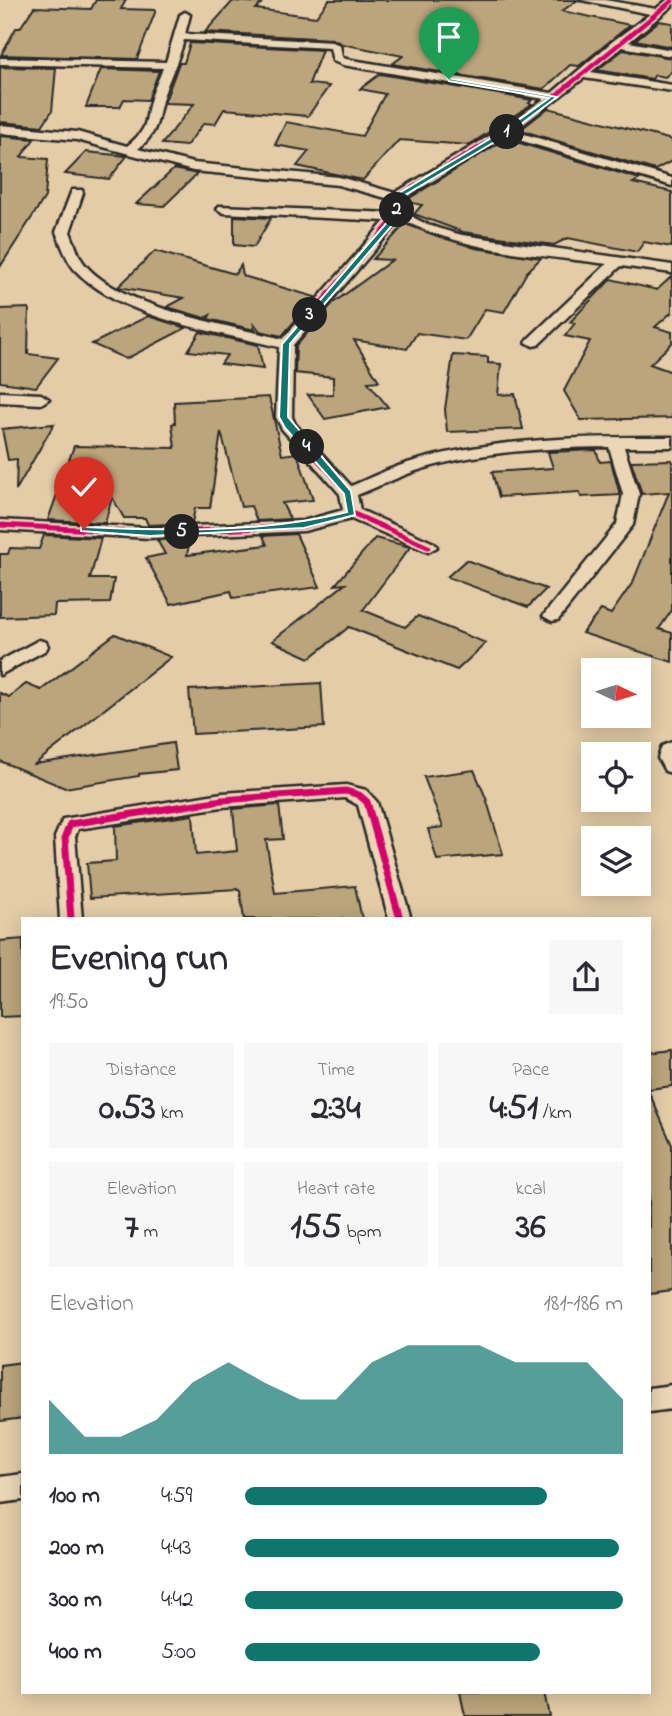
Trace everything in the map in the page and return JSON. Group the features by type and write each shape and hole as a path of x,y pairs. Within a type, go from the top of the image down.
{"street":[{"path":"586,0 657,12"},
{"path":"396,216 394,204 397,197 505,132 554,97 617,43 672,1"},
{"path":"129,150 143,139 153,124 157,97 180,37 185,15"},
{"path":"180,37 332,45 336,47 337,59 342,62 554,97"},
{"path":"617,43 672,53"},
{"path":"0,61 170,65"},
{"path":"581,74 672,88"},
{"path":"0,129 77,136 193,167 316,177 397,197"},
{"path":"505,132 672,182"},
{"path":"78,193 63,232 78,265 118,296 165,312 286,344"},
{"path":"224,209 396,216 460,239 672,269"},
{"path":"352,513 348,493 288,426 284,417 286,344 396,216"},
{"path":"533,342 617,262"},
{"path":"0,397 41,399"},
{"path":"552,616 625,524 631,494 615,442"},
{"path":"348,493 416,465 462,456 541,444 672,442"},
{"path":"0,525 150,533 304,526 352,513 428,547"},
{"path":"0,669 39,646"},
{"path":"672,748 668,758 672,767"},
{"path":"71,917 65,836 70,824 222,800 346,791 359,794 367,803 399,917"},
{"path":"651,1400 672,1397"},
{"path":"0,1490 21,1487"}],"building":[{"path":"96,0 126,0 121,9 156,10 137,59 1,55 16,28 20,28 34,7 91,9"},
{"path":"329,0 578,0 562,11 630,25 579,66 570,65 544,89 392,64 403,56 342,44 332,39 205,32 233,1 262,3 256,9 316,17"},
{"path":"659,21 672,23 672,47 635,40"},
{"path":"190,43 322,50 309,84 329,86 308,116 224,109 215,124 204,123 186,146 162,144 194,104 165,103 179,63 184,63"},
{"path":"623,50 672,58 672,71 665,77 655,75 652,79 597,70"},
{"path":"0,67 56,68 52,111 42,126 0,122"},
{"path":"101,69 159,71 148,100 124,99 120,107 86,107"},
{"path":"380,74 532,100 529,103 532,104 469,145 399,140 363,180 297,166 309,151 275,145 286,122 362,136 385,94 360,89"},
{"path":"548,108 672,140 672,161 655,170 520,130"},
{"path":"0,136 34,139 21,157 48,159 45,197 0,267"},
{"path":"506,139 640,179 633,183 672,192 672,247 644,242 637,252 568,238 554,245 463,232 414,214 422,205 405,201"},
{"path":"86,152 127,156 109,179 65,174"},
{"path":"174,169 197,174 164,206 136,204"},
{"path":"234,216 271,218 254,247 234,245"},
{"path":"405,224 475,248 541,258 527,272 504,312 485,309 466,340 417,333 407,349 354,340 379,381 368,382 388,407 325,419 308,395 333,394 333,377 295,373 296,346 333,303 392,260 373,259"},
{"path":"155,251 235,274 241,265 243,276 315,297 282,336 260,331 253,322 255,330 208,319 210,315 205,318 167,307 184,298 118,287"},
{"path":"672,276 672,312 655,327 672,332 672,343 650,364 672,372 672,418 581,420 564,391 590,341 565,336 575,323 570,322 611,279 657,290"},
{"path":"29,308 28,354 58,358 36,387 0,382 0,309"},
{"path":"148,316 186,328 126,359 92,344"},
{"path":"200,332 258,345 263,369 221,364 227,355 188,351"},
{"path":"453,355 488,357 488,363 501,364 498,395 515,394 523,429 447,432 445,409"},
{"path":"269,397 282,455 297,453 313,500 282,503 290,519 257,521 251,506 241,507 221,432 210,508 195,508 192,523 148,525 145,518 124,518 112,497 105,523 48,520 74,446 175,448 172,424 175,423 174,402"},
{"path":"54,424 16,490 17,459 8,460 2,429"},
{"path":"596,450 600,462 611,461 620,495 581,497 579,492 499,497 492,472 553,468 548,452"},
{"path":"672,460 672,610 659,629 672,633 672,662 582,633 601,610 611,614 633,582 669,492 642,494 631,461"},
{"path":"296,534 320,587 233,598 231,591 171,604 146,558 165,554 157,540 190,539 187,555 267,545 263,536"},
{"path":"44,535 101,538 90,579 114,579 110,603 55,604 54,615 0,617 0,554 8,554 10,548 39,549"},
{"path":"375,538 410,547 363,610 405,627 418,616 486,643 457,670 349,627 310,658 272,641 345,584 335,585"},
{"path":"466,560 546,589 528,607 447,577"},
{"path":"115,634 171,657 35,764 173,743 177,770 65,788 0,761 0,693 9,697 26,684 41,690"},
{"path":"321,683 324,727 193,734 189,690"},
{"path":"474,770 486,798 503,854 437,860 428,829 443,827 424,777"},
{"path":"279,805 283,839 266,840 275,893 355,886 362,917 244,917 240,891 237,889 90,898 87,863 116,861 115,826 193,815 196,855 237,851 233,809"},
{"path":"21,939 21,1016 0,1017 0,941"},
{"path":"672,1050 672,1086 651,1089 651,1053"},
{"path":"651,1097 672,1145 672,1291 651,1294"},
{"path":"21,1362 21,1418 0,1421 0,1365"},
{"path":"460,1694 544,1694 549,1716 465,1716"}],"cycle path":[{"path":"352,513 348,493 288,426 284,417 286,344 399,213 394,204 397,197 505,132 554,97 672,1"},
{"path":"0,525 150,533 304,526 352,513 428,547"},
{"path":"71,917 65,837 70,824 222,800 346,791 359,795 367,802 399,917"}],"route":[{"path":"84,529 150,533 304,526 352,513 348,493 288,426 284,417 286,344 399,213 394,204 397,197 505,132 554,97 449,79"}]}
